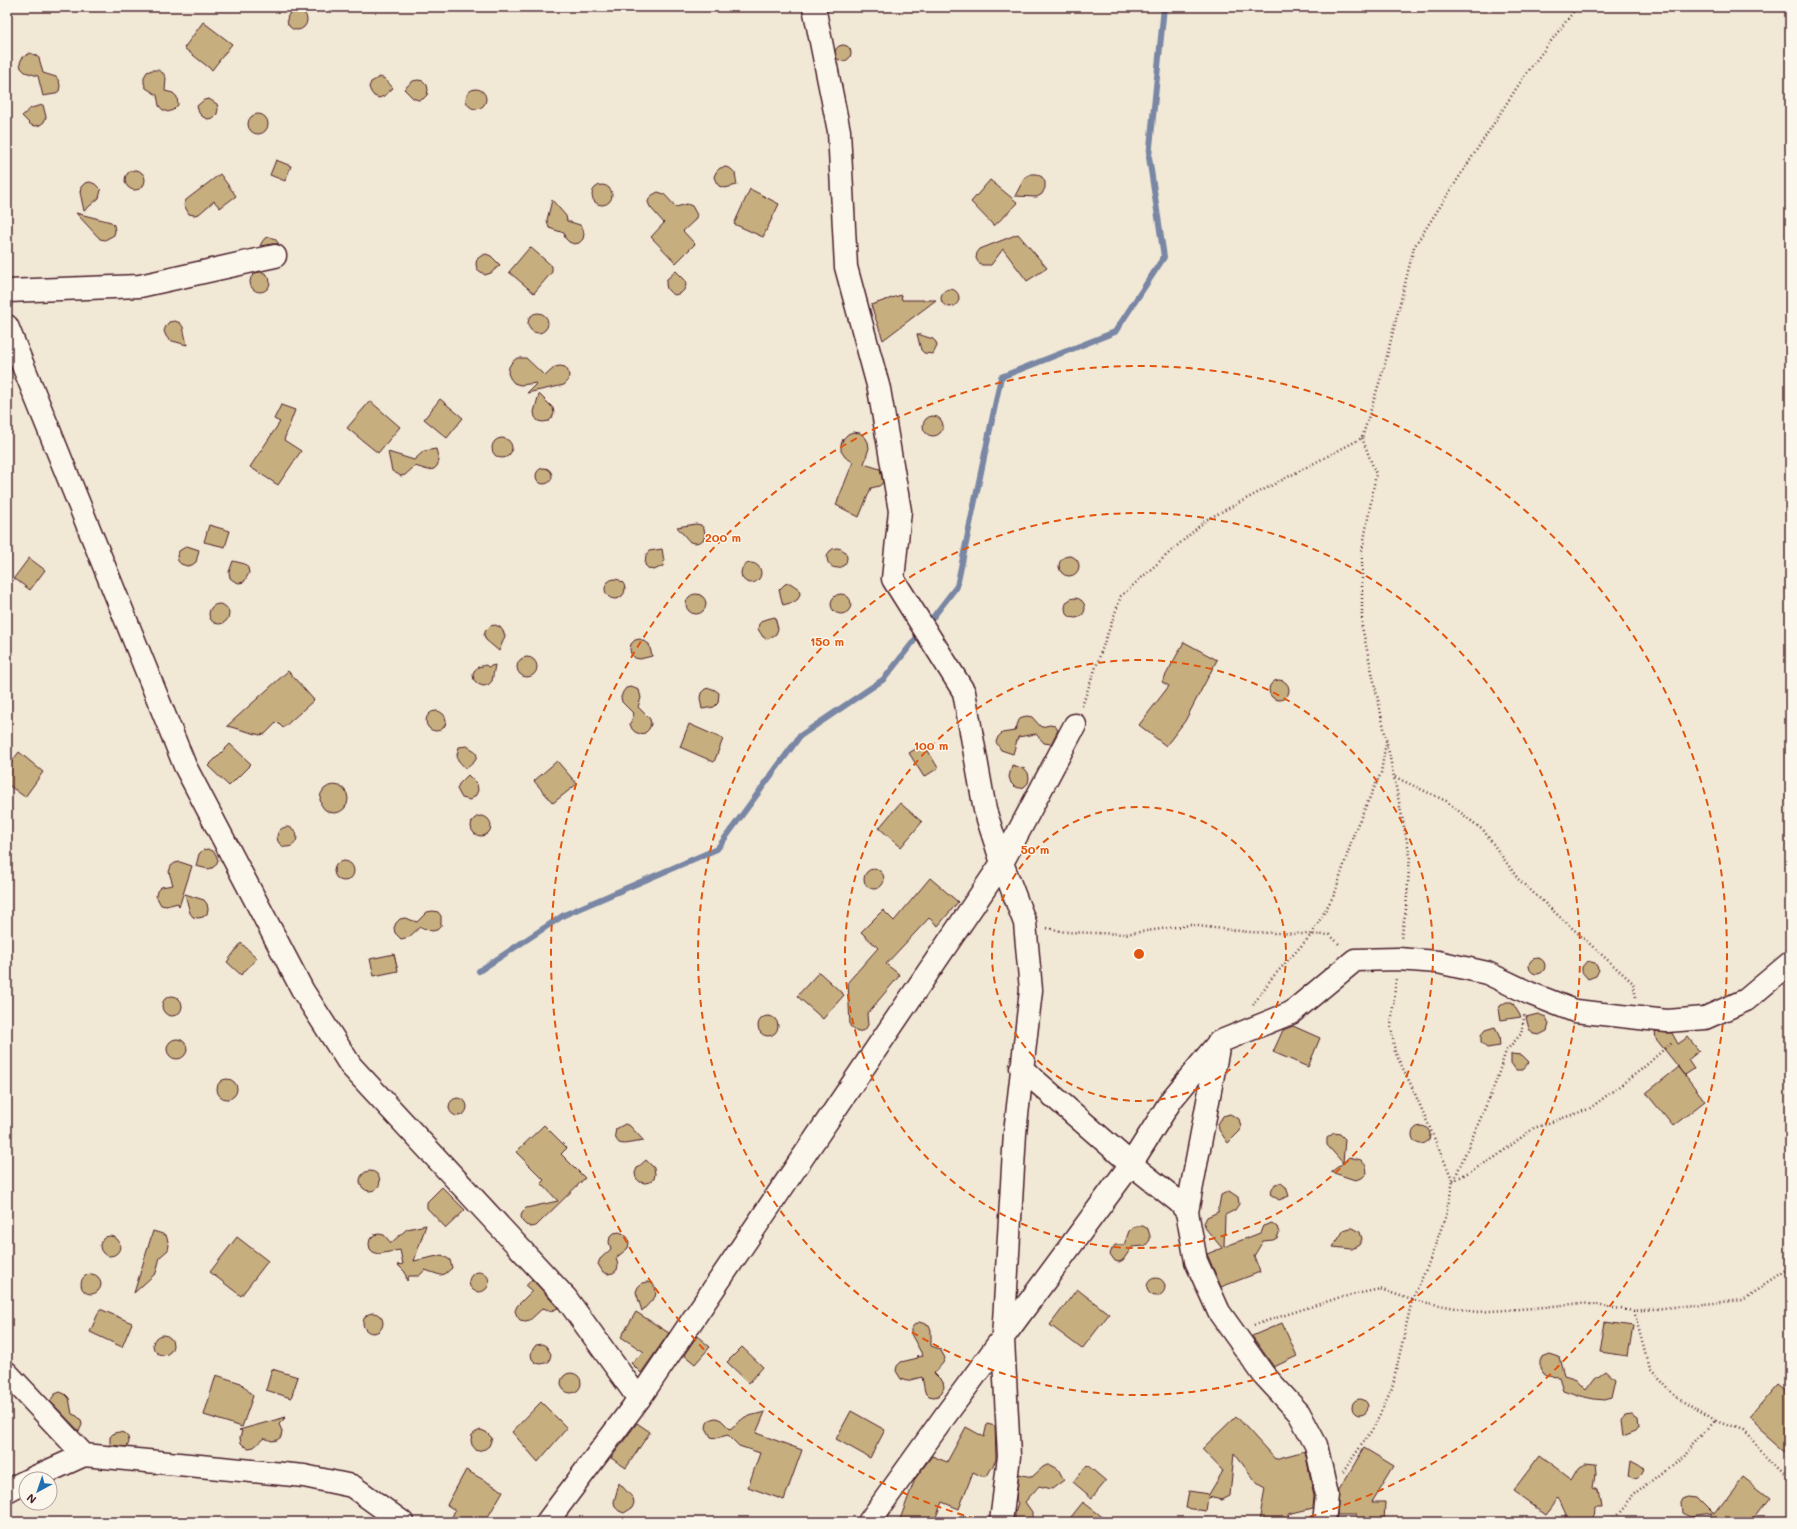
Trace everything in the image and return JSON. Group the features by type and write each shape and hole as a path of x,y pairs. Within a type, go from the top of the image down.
{"street":[{"path":"814,7 839,131 846,267 879,389 900,511 893,579 964,692 985,810 1002,863 1025,923 1031,990 1021,1068 1015,1133 1003,1339 1009,1456 1001,1522"},
{"path":"7,291 140,286 275,256"},
{"path":"7,326 185,766 303,991 350,1066 566,1298 639,1399"},
{"path":"547,1522 639,1399 1002,863 1075,725"},
{"path":"870,1522 945,1416 1131,1164 1172,1099 1219,1042 1291,1013 1354,960 1398,959 1438,962 1487,974 1575,1012 1666,1021 1705,1018 1746,1000 1790,963"},
{"path":"1219,1042 1187,1212 1196,1261 1219,1312 1264,1375 1299,1413 1316,1445 1327,1496 1324,1522"},
{"path":"1021,1068 1131,1164 1179,1202 1187,1212"},
{"path":"7,1373 84,1455"},
{"path":"49,1471 84,1455 304,1476 352,1486 402,1522"},
{"path":"7,1491 18,1485"}],"path":[{"path":"1075,725 1121,596 1206,520 1362,438 1386,364 1414,247 1525,75 1577,7"},
{"path":"1250,1010 1271,979 1312,934 1335,893 1355,830 1381,773 1387,738"},
{"path":"1394,777 1446,800 1484,831 1518,879 1633,983 1640,1018"},
{"path":"1025,923 1065,932 1125,934 1190,925 1248,932 1330,935 1354,960"},
{"path":"1529,993 1521,1034 1506,1051 1494,1087 1453,1181 1494,1158 1534,1128 1589,1109 1642,1069 1672,1043 1689,1019"},
{"path":"1233,1332 1281,1315 1338,1298 1380,1289 1412,1300 1477,1312 1582,1303 1634,1311 1742,1300 1790,1268"},
{"path":"1634,1311 1650,1368 1677,1398 1714,1421 1741,1431 1790,1480"},
{"path":"1610,1522 1633,1496 1686,1452 1714,1421"}],"building":[{"path":"297,10 304,13 307,20 304,27 297,30 290,27 287,20 290,13"},
{"path":"203,22 232,44 212,70 184,48"},
{"path":"843,45 849,47 851,53 849,59 843,61 837,59 835,53 837,47"},
{"path":"30,53 39,58 43,73 56,77 59,81 59,91 55,94 43,96 38,76 25,72 21,68 20,63 22,58"},
{"path":"158,70 163,73 166,78 165,91 173,93 177,97 178,105 173,110 168,112 163,110 159,106 157,95 146,88 144,77 147,72"},
{"path":"380,77 385,79 393,88 384,96 379,98 374,96 369,87 371,82"},
{"path":"413,81 423,81 427,85 428,90 427,95 423,99 418,100 413,98 404,89"},
{"path":"476,89 483,92 486,99 483,106 476,109 469,106 466,99 469,92"},
{"path":"209,99 217,104 218,109 217,114 213,118 208,119 199,113 197,106 204,100"},
{"path":"43,105 46,117 44,122 40,125 31,125 22,116 31,108"},
{"path":"258,114 265,117 268,124 265,131 258,134 251,131 248,124 251,117"},
{"path":"276,160 291,166 285,181 270,175"},
{"path":"726,167 735,173 737,185 725,188 719,186 716,182 714,177 716,172 720,168"},
{"path":"135,170 142,173 145,180 142,187 135,190 128,187 125,180 128,173"},
{"path":"220,174 236,196 220,208 214,201 199,214 189,214 184,205 186,200"},
{"path":"1031,174 1036,174 1042,177 1045,182 1045,188 1042,194 1037,197 1015,196 1025,177"},
{"path":"990,180 1018,203 994,226 971,202"},
{"path":"90,182 95,184 101,190 99,198 84,211 80,192 81,187 85,183"},
{"path":"602,185 609,188 612,195 609,202 602,205 595,202 592,195 595,188"},
{"path":"750,189 779,204 763,237 734,224"},
{"path":"658,192 664,194 676,207 687,204 692,206 697,215 695,220 683,231 695,244 676,263 651,237 664,223 650,207 648,202 650,197"},
{"path":"552,200 566,216 567,221 580,225 583,229 583,239 579,243 574,244 569,242 565,238 564,233 549,228 547,220"},
{"path":"76,213 111,222 114,225 114,235 105,240 100,239"},
{"path":"1018,234 1047,268 1027,281 1003,249 991,265 982,265 978,262 976,258 980,249"},
{"path":"270,237 275,239 279,244 260,246 265,238"},
{"path":"530,247 552,266 552,272 534,293 509,272"},
{"path":"486,254 491,256 500,265 491,273 485,275 477,269 476,264 477,259"},
{"path":"676,271 685,280 686,285 681,293 675,295 667,289 666,284 667,279"},
{"path":"260,272 267,275 270,282 267,289 260,292 253,289 250,282 253,275"},
{"path":"950,289 956,292 959,298 956,304 950,307 944,304 941,298 944,292"},
{"path":"901,295 902,300 936,300 883,340 871,305"},
{"path":"538,313 545,316 548,323 545,330 538,333 531,330 528,323 531,316"},
{"path":"175,321 180,323 183,327 187,345 169,340 166,336 164,331 166,326 169,322"},
{"path":"917,334 933,339 936,342 937,346 933,354 924,353 921,350"},
{"path":"517,358 526,358 545,376 555,367 565,367 568,371 568,381 564,385 527,393 537,383 520,385 514,383 508,373 512,362"},
{"path":"539,394 553,408 554,413 549,421 538,421 535,417 534,412"},
{"path":"440,399 463,418 447,438 424,419"},
{"path":"370,401 400,427 378,453 347,428"},
{"path":"281,405 295,410 284,440 301,451 278,485 250,467 280,422 274,419"},
{"path":"933,416 940,419 943,426 940,433 933,436 926,433 923,426 926,419"},
{"path":"853,432 860,433 868,442 869,448 864,464 880,469 883,483 879,486 871,488 859,517 836,505 853,462 845,457 841,451 841,445 843,439 848,434"},
{"path":"502,438 509,441 512,448 509,455 502,458 495,455 492,448 495,441"},
{"path":"436,449 439,461 434,469 428,470 415,466 405,475 401,476 392,471 388,452 414,460 424,451"},
{"path":"541,468 547,468 552,473 550,482 547,484 541,484 536,479 536,473"},
{"path":"696,524 701,525 705,534 704,539 695,543 690,542 677,527"},
{"path":"209,525 230,531 225,547 204,542"},
{"path":"187,546 199,550 196,562 187,566 178,561 177,556 179,551"},
{"path":"837,548 844,551 847,558 844,565 837,568 830,565 827,558 830,551"},
{"path":"662,549 664,561 663,566 654,570 649,569 645,565 646,555 649,551"},
{"path":"1069,556 1076,559 1079,566 1076,573 1069,576 1062,573 1059,566 1062,559"},
{"path":"29,558 45,570 30,590 14,578"},
{"path":"233,561 245,564 248,568 249,573 244,582 239,583 230,578 229,572"},
{"path":"751,563 758,566 761,573 758,580 751,583 744,580 741,573 744,566"},
{"path":"615,579 622,582 625,589 622,596 615,599 608,596 605,589 608,582"},
{"path":"790,583 799,589 800,594 798,599 794,602 783,605 779,590 785,584"},
{"path":"696,594 703,597 706,604 703,611 696,614 689,611 686,604 689,597"},
{"path":"841,594 848,597 851,604 848,611 841,614 834,611 831,604 834,597"},
{"path":"1075,598 1082,601 1085,608 1082,615 1075,618 1068,615 1065,608 1068,601"},
{"path":"219,604 226,607 229,614 226,621 219,624 212,621 209,614 212,607"},
{"path":"775,617 778,629 776,634 768,639 763,637 758,629 759,624 763,620"},
{"path":"495,625 500,627 505,636 499,651 486,640 484,635 490,626"},
{"path":"640,639 649,644 652,656 640,659 635,658 631,654 631,644 635,640"},
{"path":"1184,642 1217,660 1185,721 1166,746 1139,725 1169,686 1162,682"},
{"path":"527,657 534,660 537,667 534,674 527,677 520,674 517,667 520,660"},
{"path":"486,665 488,667 495,665 492,681 488,685 483,686 474,680 473,675 474,671 478,667"},
{"path":"288,671 314,700 283,728 277,722 265,734 260,735 227,726"},
{"path":"1279,680 1286,683 1289,690 1286,697 1279,700 1272,697 1269,690 1272,683"},
{"path":"631,687 639,690 641,698 638,707 650,719 651,724 645,733 640,734 632,729 630,724 634,714 622,702 621,697 623,692 626,688"},
{"path":"710,688 719,693 718,703 714,707 702,709 700,698 701,693 705,689"},
{"path":"436,711 443,714 446,721 443,728 436,731 429,728 426,721 429,714"},
{"path":"1022,717 1032,717 1041,727 1050,725 1055,726 1058,730 1051,744 1044,743 1036,734 1018,737 1013,754 1001,750 996,742 998,737 1002,733 1015,731 1019,720"},
{"path":"689,724 723,739 714,762 680,747"},
{"path":"230,744 251,764 229,786 208,766"},
{"path":"924,744 938,768 924,777 909,753"},
{"path":"467,746 475,751 477,756 475,761 466,769 458,760 457,755 459,747"},
{"path":"19,752 43,772 25,797 7,784 7,768"},
{"path":"557,761 577,784 553,803 534,781"},
{"path":"1012,765 1025,769 1028,773 1028,783 1024,787 1019,788 1011,783 1009,777"},
{"path":"468,775 477,784 478,790 476,795 470,800 462,798 457,789 459,784"},
{"path":"334,785 344,789 348,799 344,809 334,813 324,809 320,799 324,789"},
{"path":"900,803 922,822 901,847 879,828"},
{"path":"481,816 488,819 491,826 488,833 481,836 474,833 471,826 474,819"},
{"path":"287,827 294,830 297,837 294,844 287,847 280,844 277,837 280,830"},
{"path":"208,849 213,851 216,855 218,860 216,865 208,869 196,866 199,854 203,850"},
{"path":"344,861 351,864 354,871 351,878 344,881 337,878 334,871 337,864"},
{"path":"180,862 192,866 179,907 178,903 166,906 161,905 156,896 157,891 161,887 173,885 169,872 171,866"},
{"path":"874,869 881,872 884,879 881,886 874,889 867,886 864,879 867,872"},
{"path":"930,878 958,902 938,926 929,918 886,964 900,975 867,1014 868,1025 865,1030 857,1032 850,1026 848,982 878,948 861,932 883,910 894,921"},
{"path":"185,894 204,900 207,904 207,914 203,917 193,917 190,913"},
{"path":"427,912 438,912 441,916 441,926 437,930 432,931 420,927 409,937 401,939 395,933 394,928 400,919 405,918 417,922"},
{"path":"241,943 257,958 241,975 227,962"},
{"path":"394,954 398,971 374,976 370,959"},
{"path":"1534,958 1540,958 1545,963 1543,972 1540,974 1534,974 1529,969 1529,963"},
{"path":"1587,961 1595,963 1599,970 1596,976 1588,979 1582,972 1582,967"},
{"path":"819,972 844,995 823,1019 797,996"},
{"path":"172,996 179,999 182,1006 179,1013 172,1016 165,1013 162,1006 165,999"},
{"path":"1506,1002 1512,1002 1521,1017 1501,1020 1499,1009 1500,1006"},
{"path":"1538,1014 1546,1017 1549,1024 1547,1031 1539,1035 1533,1034 1529,1029 1526,1017"},
{"path":"768,1016 775,1019 778,1026 775,1033 768,1036 761,1033 758,1026 761,1019"},
{"path":"1293,1026 1320,1038 1308,1067 1273,1052 1283,1030"},
{"path":"1495,1027 1499,1036 1500,1046 1487,1048 1481,1043 1481,1035 1485,1030"},
{"path":"1655,1032 1672,1033 1678,1044 1688,1037 1699,1051 1688,1060 1694,1069 1685,1075 1656,1039"},
{"path":"177,1039 184,1042 187,1049 184,1056 177,1059 170,1056 167,1049 170,1042"},
{"path":"1511,1054 1522,1055 1529,1062 1522,1070 1516,1070 1511,1063"},
{"path":"1679,1067 1705,1101 1673,1126 1646,1093"},
{"path":"227,1079 234,1082 237,1089 234,1096 227,1099 220,1096 217,1089 220,1082"},
{"path":"458,1098 464,1101 467,1107 464,1113 458,1116 452,1113 449,1107 452,1101"},
{"path":"1230,1114 1239,1119 1241,1127 1240,1131 1228,1143 1219,1130 1218,1124 1223,1116"},
{"path":"625,1124 630,1126 644,1141 624,1144 619,1143 616,1139 616,1129"},
{"path":"544,1125 567,1148 561,1154 585,1178 536,1226 531,1227 522,1221 521,1216 526,1208 558,1201 541,1183 544,1180 516,1152"},
{"path":"1421,1126 1427,1129 1430,1135 1427,1141 1421,1144 1415,1141 1412,1135 1415,1129"},
{"path":"1334,1133 1340,1134 1345,1139 1343,1163 1327,1145 1327,1138"},
{"path":"1349,1157 1361,1160 1366,1166 1367,1173 1362,1178 1355,1180 1331,1172"},
{"path":"646,1160 654,1168 655,1174 654,1179 645,1183 640,1182 636,1178 635,1173 637,1168"},
{"path":"370,1171 377,1174 380,1181 377,1188 370,1191 363,1188 360,1181 363,1174"},
{"path":"1281,1183 1286,1187 1289,1196 1279,1200 1270,1194 1275,1184"},
{"path":"442,1187 465,1210 446,1228 427,1208 427,1202"},
{"path":"1229,1191 1238,1197 1239,1204 1235,1210 1225,1215 1224,1247 1260,1233 1263,1226 1272,1223 1277,1227 1279,1233 1277,1238 1273,1240 1263,1241 1254,1256 1260,1272 1221,1287 1207,1254 1222,1248 1206,1229 1204,1223 1207,1217 1218,1212 1221,1195"},
{"path":"426,1225 414,1261 442,1255 450,1260 452,1268 445,1274 440,1275 425,1270 419,1276 409,1276 407,1281 405,1272 398,1265 403,1264 400,1250 378,1254 370,1249 370,1239 374,1235 384,1235 391,1243 407,1229"},
{"path":"1135,1226 1143,1226 1148,1229 1150,1240 1145,1246 1132,1247 1123,1260 1119,1262 1115,1261 1110,1254 1112,1249 1115,1245 1124,1245 1129,1231"},
{"path":"1350,1228 1360,1232 1362,1239 1359,1245 1352,1249 1333,1247 1344,1230"},
{"path":"153,1231 166,1235 169,1245 168,1250 160,1257 156,1273 134,1293"},
{"path":"619,1232 628,1238 628,1248 616,1258 618,1265 617,1270 608,1274 603,1272 598,1264 600,1259 611,1249 609,1242 610,1237 614,1233"},
{"path":"110,1236 117,1239 120,1246 117,1253 110,1256 103,1253 100,1246 103,1239"},
{"path":"237,1237 268,1261 241,1296 210,1272"},
{"path":"479,1272 486,1275 489,1282 486,1289 479,1292 472,1289 469,1282 472,1275"},
{"path":"91,1274 98,1277 101,1284 98,1291 91,1294 84,1291 81,1284 84,1277"},
{"path":"1156,1278 1162,1281 1165,1287 1162,1293 1156,1296 1150,1293 1147,1287 1150,1281"},
{"path":"532,1279 558,1308 551,1311 543,1308 530,1320 520,1320 515,1311 517,1306 532,1291 526,1286"},
{"path":"642,1283 652,1283 656,1292 655,1297 642,1311 636,1292"},
{"path":"1077,1289 1109,1314 1082,1349 1050,1325"},
{"path":"100,1309 132,1323 122,1347 90,1332"},
{"path":"636,1312 669,1333 641,1373 631,1363 644,1352 621,1337"},
{"path":"373,1313 380,1316 383,1323 380,1330 373,1333 366,1330 363,1323 366,1316"},
{"path":"919,1322 929,1325 931,1330 931,1346 940,1349 945,1358 943,1363 934,1373 943,1382 944,1387 938,1396 934,1397 929,1396 925,1392 922,1377 906,1381 901,1379 896,1371 897,1366 901,1362 918,1358 917,1355 919,1357 923,1356 911,1334 911,1329"},
{"path":"1605,1322 1633,1326 1628,1356 1600,1352"},
{"path":"1282,1323 1297,1356 1274,1367 1252,1336"},
{"path":"163,1335 170,1338 173,1345 170,1352 163,1355 156,1352 153,1345 156,1338"},
{"path":"697,1336 710,1347 695,1364 684,1355"},
{"path":"542,1344 546,1346 551,1354 549,1362 541,1364 536,1363 532,1359 531,1354 536,1345"},
{"path":"742,1347 763,1367 749,1383 727,1362"},
{"path":"1550,1354 1559,1357 1564,1375 1574,1378 1586,1390 1595,1378 1605,1371 1615,1380 1611,1398 1605,1400 1594,1399 1563,1390 1559,1377 1547,1376 1540,1368 1540,1360 1542,1357"},
{"path":"272,1369 298,1377 291,1398 266,1390"},
{"path":"571,1373 578,1376 581,1383 578,1390 571,1393 564,1390 561,1383 564,1376"},
{"path":"216,1375 241,1383 253,1396 242,1427 204,1415"},
{"path":"1779,1383 1790,1392 1790,1456 1748,1419"},
{"path":"60,1392 69,1398 72,1414 81,1420 82,1425 79,1431 50,1401 55,1394"},
{"path":"1360,1399 1366,1401 1368,1407 1366,1413 1360,1415 1354,1413 1352,1407 1354,1401"},
{"path":"541,1402 567,1428 538,1462 512,1432"},
{"path":"851,1411 885,1430 870,1458 836,1439"},
{"path":"765,1412 756,1433 802,1450 784,1500 748,1487 760,1453 739,1446 728,1435 716,1438 711,1437 706,1428 707,1423 711,1419 716,1418 721,1420 730,1429 745,1417"},
{"path":"1632,1413 1638,1417 1639,1426 1636,1430 1623,1435 1621,1420 1624,1414"},
{"path":"1236,1416 1275,1459 1305,1451 1314,1496 1313,1508 1288,1514 1290,1522 1259,1522 1265,1488 1258,1484 1234,1453 1230,1496 1222,1500 1208,1497 1206,1511 1186,1508 1189,1491 1208,1494 1208,1496 1223,1471 1202,1449"},
{"path":"286,1417 279,1424 282,1431 281,1437 277,1440 272,1441 264,1438 254,1447 249,1448 241,1443 240,1438 242,1431 239,1430"},
{"path":"637,1423 650,1432 626,1468 611,1458"},
{"path":"987,1424 995,1426 996,1460 987,1476 981,1476 973,1472 959,1509 942,1502 934,1522 899,1522 915,1479 932,1456 947,1462 966,1427 984,1437"},
{"path":"481,1430 486,1432 492,1438 489,1446 485,1449 477,1451 472,1445 471,1440 472,1435"},
{"path":"114,1433 124,1433 128,1437 129,1442 127,1447 110,1445 110,1437"},
{"path":"1364,1448 1394,1466 1372,1502 1385,1502 1384,1522 1356,1522 1356,1515 1337,1515 1339,1490"},
{"path":"1540,1455 1572,1479 1579,1467 1584,1463 1595,1464 1596,1474 1594,1486 1598,1488 1601,1506 1594,1506 1593,1522 1568,1522 1557,1498 1545,1514 1513,1491"},
{"path":"1628,1461 1643,1469 1638,1478 1632,1479 1626,1477"},
{"path":"1047,1465 1051,1465 1058,1469 1064,1480 1052,1489 1039,1486 1025,1502 1032,1512 1032,1522 1015,1522 1015,1512 1018,1503 1016,1500 1019,1474 1032,1477"},
{"path":"1087,1465 1106,1481 1092,1498 1073,1482"},
{"path":"466,1470 503,1491 485,1522 450,1522 455,1510 447,1505"},
{"path":"1743,1477 1770,1498 1752,1522 1708,1522 1714,1514 1692,1517 1684,1513 1683,1502 1685,1498 1692,1496 1699,1497 1715,1513"},
{"path":"619,1483 633,1498 634,1503 632,1508 624,1513 615,1507 614,1502"},
{"path":"1083,1502 1109,1522 1067,1522"}],"waterway":[{"path":"927,625 957,586 1001,377 1115,332 1164,257 1149,157 1164,7"},
{"path":"479,971 564,915 717,849 800,736 884,679 921,632"}]}
